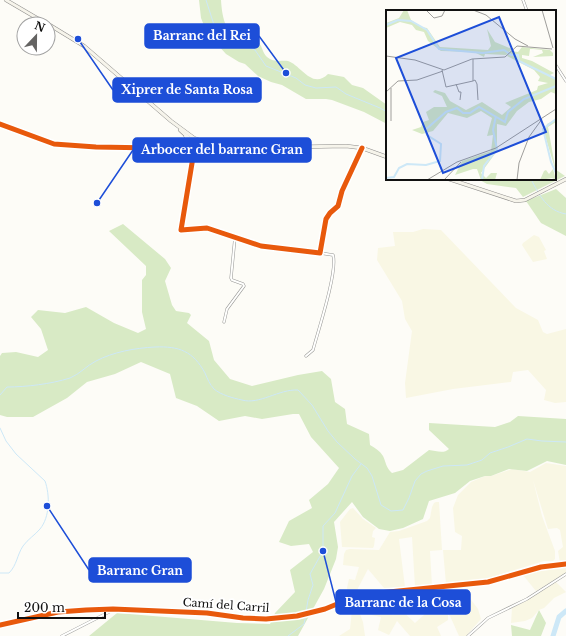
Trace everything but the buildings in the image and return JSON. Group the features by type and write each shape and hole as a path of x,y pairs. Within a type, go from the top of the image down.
{"main road":[{"path":"6,0 34,16"},
{"path":"56,29 84,46 197,144 214,148 346,146 362,148 386,157"},
{"path":"171,122 201,142 214,148"},
{"path":"452,180 508,200 518,202 525,200 566,179"}],"street":[{"path":"523,0 527,10"},
{"path":"556,66 566,81"},
{"path":"0,124 60,145 182,148 197,144"},
{"path":"183,133 188,140 189,147"},
{"path":"188,134 189,137 197,144"},
{"path":"197,144 196,148 194,149 181,230 207,228 266,247 333,255 333,276 313,350 306,356"},
{"path":"178,148 214,148"},
{"path":"320,253 326,218 338,206 342,191 362,148"},
{"path":"224,322 227,309 244,286 231,278 235,237"},
{"name":"Camí del Carril","path":"0,625 58,612 114,609 207,613 243,618 266,619 298,616 325,609 358,595 488,582 541,567 566,564"},
{"path":"468,636 488,618 527,599 566,574"},
{"path":"62,636 114,609"}],"shaded area":[{"path":"423,229 441,230 516,308 538,320 543,332 547,334 566,329 566,402 555,403 544,400 546,390 528,370 513,372 511,382 453,389 406,398 405,383 412,331 405,319 402,301 377,260 378,248 395,246 393,232 413,232"},
{"path":"534,235 539,237 546,250 544,251 547,259 533,262 522,245"},
{"path":"546,463 566,466 566,563 560,563 558,551 563,547 560,530 557,528 548,529 533,480 542,516 555,551 555,559 553,561 544,561 486,580 446,584 443,550 461,550 462,536 455,532 453,508 458,495 471,482 485,476 491,476 512,469 530,472"},
{"path":"436,502 439,502 442,550 430,551 432,586 415,587 412,537 399,539 405,587 384,588 368,569 356,592 348,592 347,588 349,579 355,580 359,567 343,565 346,550 379,550 390,532 399,531 427,521 430,518 432,507"},
{"path":"353,508 363,519 376,528 373,531 372,537 375,538 373,548 342,547 340,522 350,509"},
{"path":"566,567 566,573 536,591 523,575 548,568"},
{"path":"556,582 566,592 554,598 544,608 539,610 532,618 525,621 511,623 512,608"},
{"path":"462,588 478,609 481,619 466,636 459,636 450,616 445,611 448,615 448,620 437,627 441,636 410,636 397,621 389,635 378,630 381,617 362,613 355,599 367,596 374,598 377,604 377,601 393,615 401,610 415,623 431,606 424,596 415,597 409,591"},
{"path":"352,600 358,609 363,622 365,636 339,636 350,629 352,610 342,607"}],"green space":[{"path":"199,0 221,0 223,17 230,32 235,36 256,40 260,44 265,55 270,59 293,63 312,78 322,78 328,74 344,77 352,85 363,88 386,104 386,123 364,112 332,100 306,99 282,85 258,76 245,64 226,54 207,33 201,18"},
{"path":"556,170 565,176 523,197 516,188 487,184 480,180 556,180"},
{"path":"556,189 566,198 566,236 541,223 526,201"},
{"path":"123,224 165,259 171,268 165,281 172,305 176,311 189,313 191,315 187,323 209,341 214,360 230,379 252,386 322,371 331,379 335,402 345,409 347,424 369,434 370,445 382,454 387,467 392,473 403,470 429,450 442,452 449,449 429,430 429,423 495,427 510,422 518,416 566,419 566,465 547,461 527,471 509,469 491,476 485,476 470,481 455,493 429,501 423,519 403,528 390,531 379,529 363,517 352,502 334,522 338,547 336,559 324,589 298,636 89,636 117,613 237,623 270,624 275,613 295,592 290,570 313,552 309,544 291,546 279,542 289,521 312,508 309,500 328,484 339,468 311,437 299,414 262,419 245,416 219,421 197,406 176,398 170,374 141,362 115,374 87,382 67,398 33,417 7,417 0,415 0,356 2,353 16,352 38,357 48,350 41,329 31,317 38,310 65,313 86,307 114,323 138,333 146,329 142,312 142,280 146,275 146,266 109,231"},
{"path":"539,610 546,623 541,636 512,636 511,625 530,630"}],"waterway":[{"path":"206,0 215,28 220,37 235,40 255,50 266,66 296,78 305,85 316,88 336,87 346,94 386,111"},
{"path":"532,180 537,191 549,206 554,210 566,214"},
{"path":"0,395 7,387 38,385 70,378 96,361 132,349 155,347 178,349 184,351 196,360 213,387 220,393 227,396 249,401 262,399 291,390 298,390 312,405 328,431 337,442 367,468 372,476 381,505 391,511 403,510 415,481 421,474 427,471 443,466 467,465 482,460 490,453 527,439 566,442"},
{"path":"0,428 6,441 16,454 45,481 48,493 48,506 46,518 43,524 23,546 14,567 9,573 0,573"},
{"path":"306,612 313,585 310,574 323,551 323,526 335,513 352,476 361,464"},
{"path":"553,636 559,617 566,611"},
{"path":"288,636 304,624 306,615"}],"cycle path":[{"path":"0,124 54,144 96,147 213,149"},
{"path":"195,145 181,230 207,228 261,246 320,253 326,219 338,206 342,191 362,148"},
{"path":"0,625 58,612 113,609 207,613 243,618 266,619 297,616 325,609 359,595 488,582 541,567 566,564"}],"place":[{"name":"Xiprer de Santa Rosa","path":"78,39"},
{"name":"Barranc del Rei","path":"286,73"},
{"name":"Arbocer del barranc Gran","path":"97,203"},
{"name":"Barranc Gran","path":"47,506"},
{"name":"Barranc de la Cosa","path":"323,551"}]}
